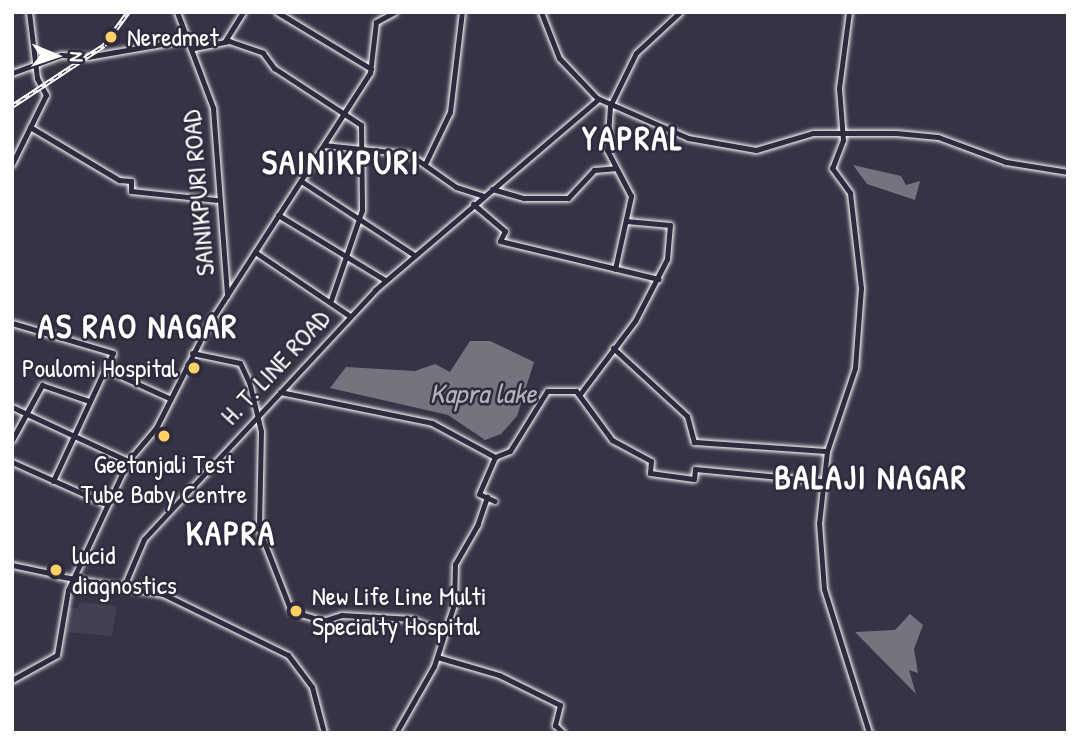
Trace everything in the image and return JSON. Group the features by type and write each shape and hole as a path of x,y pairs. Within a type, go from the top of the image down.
{"street":[{"path":"12,164 46,95 36,66 29,12"},
{"name":"SAINIKPURI ROAD","path":"178,12 210,97"},
{"path":"225,41 243,12"},
{"path":"277,12 371,69"},
{"path":"72,579 127,460 170,399 192,352 229,290 371,69 375,25 395,12"},
{"path":"426,162 450,112 462,12"},
{"path":"541,12 559,58 596,101 688,138 756,150 807,134 843,132 938,137 1006,162 1068,172"},
{"path":"615,269 631,189 615,168 606,146 610,106 636,53 680,12"},
{"path":"823,582 823,478 852,375 861,288 850,193 832,168 843,132 839,88 849,12"},
{"path":"12,73 61,55 189,38"},
{"name":"SAINIKPURI ROAD","path":"189,38 210,97 216,181 229,290"},
{"path":"194,48 225,41 269,56 265,61 274,68 361,125 359,218 331,300"},
{"name":"H. T. LINE ROAD","path":"123,586 141,541 385,279 596,101"},
{"path":"30,127 119,180 131,181 131,191 216,200"},
{"path":"324,145 361,145 426,162 456,187 483,196"},
{"path":"493,188 524,198 568,198 595,170 615,168"},
{"name":"SAINIKPURI ROAD","path":"216,181 216,200 229,290"},
{"path":"301,181 414,254"},
{"path":"473,204 505,231 500,241 657,279"},
{"path":"278,215 345,259 385,279"},
{"path":"580,393 615,349 657,279 668,225 626,221"},
{"path":"255,252 350,315"},
{"name":"H. T. LINE ROAD","path":"258,414 350,315"},
{"path":"12,323 113,353 53,481"},
{"path":"615,349 687,416 694,442 827,451"},
{"path":"192,352 241,363 258,414 261,537 291,611 331,620 412,619 444,634"},
{"path":"105,369 170,399"},
{"path":"852,375 827,451 821,481 823,582 869,733"},
{"path":"12,440 42,384 89,401"},
{"path":"495,500 479,494 495,457 510,451 546,390 580,393 613,439 651,461 650,473 694,479 695,469 821,481"},
{"path":"280,392 432,423 495,457"},
{"path":"12,407 127,460"},
{"path":"12,463 106,504"},
{"path":"12,678 57,655 72,579 112,494"},
{"path":"396,733 437,657 444,634 454,572 478,524 487,497"},
{"path":"12,565 72,579 123,586 178,600 293,658 308,680 324,733"},
{"path":"437,657 499,675 560,705 555,725 563,733"}],"shaded area":[{"path":"79,602 117,606 112,636 66,632 68,608 78,608"}],"water":[{"path":"853,165 901,176 906,185 920,181 915,200 867,184"},
{"name":"Kapra lake","path":"470,341 490,341 534,362 517,416 501,434 485,440 448,415 330,388 346,367 415,371 435,364 450,372"},
{"path":"910,614 923,625 914,649 918,673 909,670 916,694 855,632 895,630"}],"railway":[{"path":"12,106 104,45 128,12"}],"place":[{"name":"Neredmet","path":"111,37"},
{"name":"Poulomi Hospital","path":"194,368"},
{"name":"Geetanjali Test Tube Baby Centre","path":"164,436"},
{"name":"lucid diagnostics","path":"56,570"},
{"name":"New Life Line Multi Specialty Hospital","path":"296,611"}],"district":[{"name":"YAPRAL","path":"633,139"},
{"name":"SAINIKPURI","path":"341,163"},
{"name":"AS RAO NAGAR","path":"138,327"},
{"name":"BALAJI NAGAR","path":"871,478"},
{"name":"KAPRA","path":"231,534"}]}
